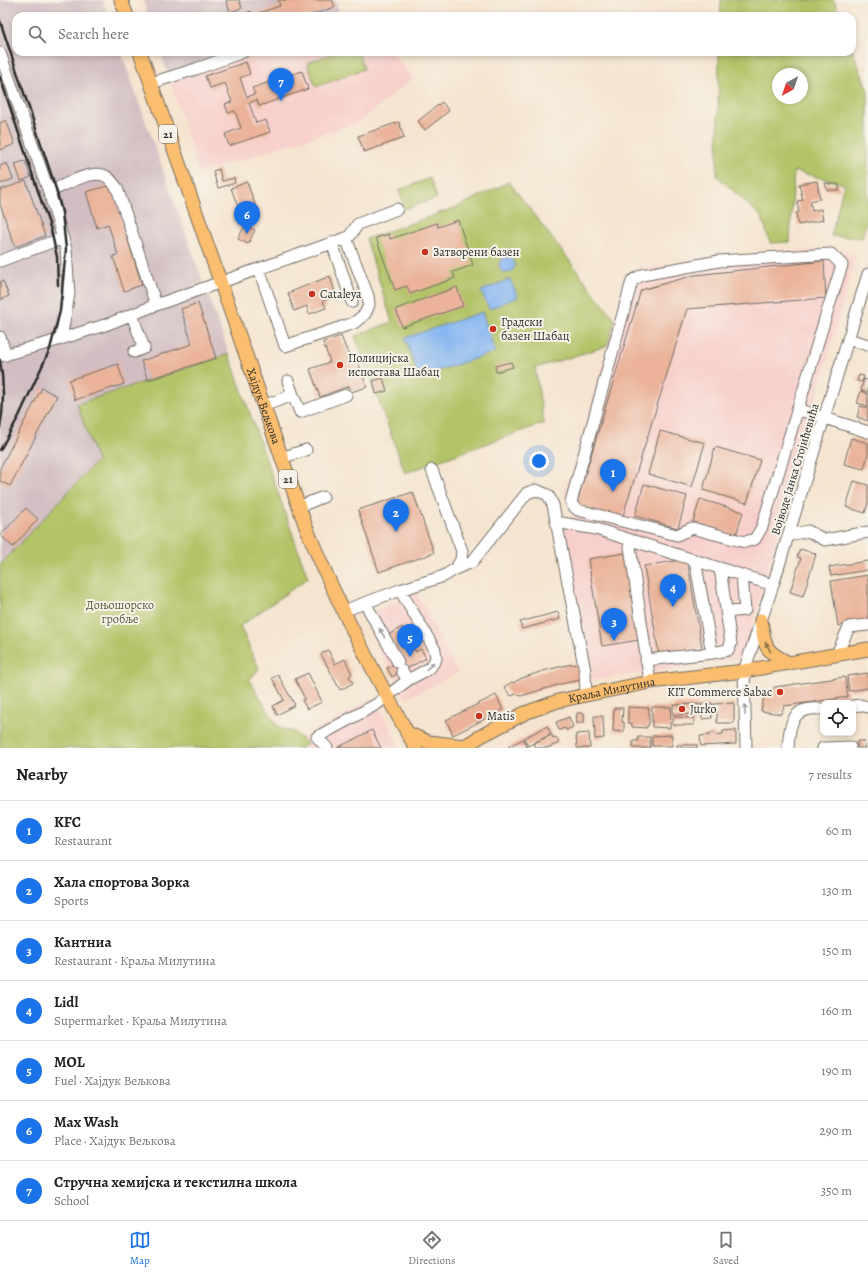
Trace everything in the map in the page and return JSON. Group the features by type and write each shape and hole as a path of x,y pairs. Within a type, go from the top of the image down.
{"main road":[{"path":"122,0 126,12"},
{"name":"Хајдук Вељкова","path":"141,56 298,507 324,572 343,612 411,743"},
{"path":"761,620 765,644 768,650 776,657 789,663"},
{"name":"Краља Милутина","path":"463,747 509,720 525,713 558,702 586,695 650,682 744,671 868,649"},
{"path":"411,743 428,742 463,747"}],"street":[{"path":"0,53 48,192 66,250 69,294 60,339"},
{"path":"151,83 231,56"},
{"path":"48,192 89,175 104,175 110,178 117,188 156,305"},
{"path":"0,337 3,355 108,324 156,305 349,237 358,224 397,209"},
{"path":"0,261 63,238"},
{"path":"259,269 285,346 354,323 365,314 369,305 368,296 346,238"},
{"path":"332,243 352,302"},
{"path":"831,254 842,265 797,409 762,527 755,539 745,542 692,528 677,535 578,510 571,502 632,281 642,275 719,261 831,254"},
{"name":"Војводе Јанка Стојићевића","path":"746,748 744,671 774,585 868,276"},
{"path":"132,315 144,348 134,352"},
{"path":"848,339 868,345"},
{"path":"288,381 300,412 346,395"},
{"path":"263,406 293,395"},
{"path":"797,409 868,432"},
{"path":"281,458 306,450"},
{"path":"432,470 462,551 461,560 455,569"},
{"path":"343,612 400,590 444,576 455,569 472,562 527,493 536,490 548,495 553,505 585,671 586,695"},
{"path":"298,507 323,497"},
{"path":"556,522 596,529 774,585"},
{"path":"789,535 808,532 825,540 868,532"},
{"path":"629,540 650,682"},
{"path":"695,560 712,653"},
{"path":"646,660 728,650 731,644 720,568"},
{"path":"726,612 745,610 742,576"},
{"path":"400,590 435,650 436,655 430,668 402,671"},
{"path":"366,603 402,671"},
{"path":"837,654 849,628 868,625"},
{"path":"846,634 868,631"},
{"path":"327,748 317,737 387,697 402,671"},
{"path":"856,706 868,707"},
{"path":"788,748 793,720 796,715 807,709 820,709"},
{"path":"823,748 850,747"}],"shaded area":[{"path":"0,0 103,0 107,12 12,12 12,56 122,56 203,282 193,285 197,298 208,295 229,354 77,404 97,461 0,565"},
{"path":"143,0 335,0 340,12 147,12"},
{"path":"162,56 226,56 168,75"},
{"path":"227,56 395,56 413,78 357,123 199,173 168,75"},
{"path":"834,249 856,257 743,658 593,680 563,530 575,514 564,495 627,282 643,270 715,256"},
{"path":"417,593 458,673 405,699 362,616"},
{"path":"374,698 401,748 301,748 307,744 301,738"}],"green space":[{"path":"721,0 834,0 838,12 720,12"},
{"path":"326,56 359,56 364,69 316,87 307,63"},
{"path":"719,56 855,56 868,91 868,215 862,238 831,236 844,184 794,171 790,242 770,243 762,217 717,176"},
{"path":"430,178 437,198 405,209 399,190"},
{"name":"Градски базен Шабац","path":"509,182 615,320 607,346 535,368 544,423 405,473 355,336 392,322 366,239 457,207"},
{"name":"Доњошорско гробље","path":"229,354 308,578 240,626 259,669 249,680 279,728 295,732 307,744 301,748 0,748 0,565 97,461 77,404"}],"water":[{"path":"507,257 514,262 515,265 510,272 507,273 500,268 499,265 504,258"},
{"path":"510,279 518,297 489,309 481,291"},
{"path":"482,312 495,352 419,377 405,338"}],"building":[{"path":"226,0 239,0 242,8 230,12"},
{"path":"278,0 332,0 335,7 321,12 261,12 280,6"},
{"path":"246,62 250,74 240,78 247,97 255,94 252,88 302,71 308,89 259,106 257,100 249,103 256,123 266,120 270,132 229,146 225,134 241,128 235,111 228,113 225,104 232,102 225,83 210,88 205,76"},
{"path":"442,102 449,111 425,130 418,121"},
{"path":"6,120 15,144 0,150 0,123"},
{"path":"399,122 404,138 364,152 358,136"},
{"path":"25,161 31,177 21,181 15,164"},
{"path":"7,163 13,179 0,184 0,166"},
{"path":"219,169 222,181 234,178 235,183 218,188 213,171"},
{"path":"26,181 45,236 15,247 0,204 0,190"},
{"path":"817,181 820,199 810,201 812,211 821,209 823,220 798,225 796,213 799,212 797,201 803,200 799,184"},
{"path":"247,182 257,210 241,215 231,188"},
{"path":"825,183 838,184 840,190 827,190"},
{"path":"111,185 142,285 124,291 113,256 118,255 108,224 97,228 86,192"},
{"name":"Затворени базен","path":"458,220 473,265 453,272 455,278 410,294 407,286 395,290 376,238 389,234 390,239 437,223 438,227"},
{"path":"245,225 255,230 248,244 238,239"},
{"path":"824,261 826,298 687,309 622,519 576,505 641,290 695,275"},
{"name":"Cataleya","path":"330,276 336,296 323,301 326,308 309,314 307,306 294,311 288,293"},
{"path":"3,281 9,296 0,300 0,282"},
{"path":"457,287 463,306 402,327 396,309"},
{"path":"198,303 216,358 148,380 141,361 192,344 181,309"},
{"name":"Полицијска испостава Шабац","path":"341,336 349,356 357,359 367,387 351,392 349,386 320,397 310,369 330,362 323,342"},
{"path":"511,362 513,367 496,372 495,366"},
{"path":"118,364 124,384 75,400 69,380"},
{"path":"859,375 864,376 862,382 857,381"},
{"path":"383,378 387,391 376,394 373,381"},
{"path":"864,379 868,380 868,392 861,390"},
{"path":"42,388 57,396 10,486 0,481 0,468"},
{"path":"861,391 868,394 868,406 857,403"},
{"path":"860,406 868,408 868,421 857,417"},
{"path":"660,431 705,443 692,487 648,474"},
{"path":"851,438 868,443 868,454 864,469 844,464"},
{"path":"715,447 760,460 747,503 703,490"},
{"path":"854,481 868,485 868,503 865,513 846,507"},
{"path":"644,484 687,496 678,528 635,516"},
{"path":"413,492 434,553 379,572 358,510"},
{"path":"700,499 743,512 736,535 693,522"},
{"path":"26,508 38,519 13,547 0,535"},
{"path":"800,549 816,554 803,596 790,592 801,558 797,557"},
{"path":"625,553 639,640 602,646 588,559"},
{"path":"687,559 702,648 659,655 644,566"},
{"path":"868,561 868,570 831,576 829,567"},
{"path":"868,575 868,622 838,626 831,581"},
{"path":"558,612 560,619 522,629 520,622"},
{"path":"402,627 416,652 421,649 426,658 392,677 387,668 402,660 388,635"},
{"path":"328,650 335,664 345,659 352,674 349,676 353,683 340,690 321,654"},
{"path":"571,664 579,665 580,680 521,696 516,694 511,696 504,687 522,678"},
{"path":"308,673 322,702 307,709 302,700 305,699 295,679"},
{"path":"868,673 868,688 849,691 847,676"},
{"path":"278,675 295,705 277,715 273,706 284,700 272,678"},
{"path":"845,677 848,697 784,706 781,714 761,711 764,696 775,687"},
{"path":"496,695 503,710 453,735 446,720"},
{"path":"712,703 712,718 702,719 701,704"},
{"path":"734,703 734,723 717,723 717,709 714,709 714,704"},
{"path":"699,704 699,714 673,715 673,705"},
{"path":"628,707 649,708 649,725 647,725 647,728 632,727 632,723 628,723"},
{"path":"652,707 671,707 670,728 652,727"},
{"path":"614,708 623,708 622,722 624,722 624,732 613,731"},
{"path":"577,713 584,713 584,723 576,723"},
{"path":"594,716 603,716 604,738 595,739"},
{"path":"569,717 573,727 566,730 565,728 559,730 556,722"},
{"path":"673,717 694,718 694,725 673,725"},
{"path":"547,726 551,734 528,746 524,738"},
{"path":"372,730 381,748 337,748"},
{"path":"736,730 736,744 701,746 700,736 710,735 710,733 715,733 716,735 723,734 723,731"},
{"path":"589,733 590,748 577,748 576,734"},
{"path":"552,735 553,738 556,737 559,743 547,748 536,748 534,743"},
{"path":"672,735 672,746 652,746 652,736"},
{"path":"638,737 650,737 650,748 633,748 633,741 638,741"},
{"path":"523,739 527,748 508,747"},
{"path":"857,741 864,741 865,748 857,748"},
{"path":"677,745 697,745 697,748 677,748"}],"railway":[{"path":"0,21 56,189 62,212 66,249 60,311 50,349 19,416 0,450"},
{"path":"0,77 51,230 57,257 58,285"},
{"path":"0,360 3,394 0,428"}],"place":[{"name":"Стручна хемијска и текстилна школа","path":"281,101"},
{"name":"Max Wash","path":"247,234"},
{"name":"Затворени базен","path":"425,252"},
{"name":"Cataleya","path":"312,294"},
{"name":"Градски базен Шабац","path":"493,329"},
{"name":"Полицијска испостава Шабац","path":"340,365"},
{"name":"KFC","path":"613,492"},
{"name":"Хала спортова Зорка","path":"396,532"},
{"name":"Lidl","path":"673,607"},
{"name":"Кантниа","path":"614,641"},
{"name":"MOL","path":"410,657"},
{"name":"KIT Commerce Šabac","path":"780,692"},
{"name":"Jurko","path":"682,709"},
{"name":"Matis","path":"479,716"}]}
